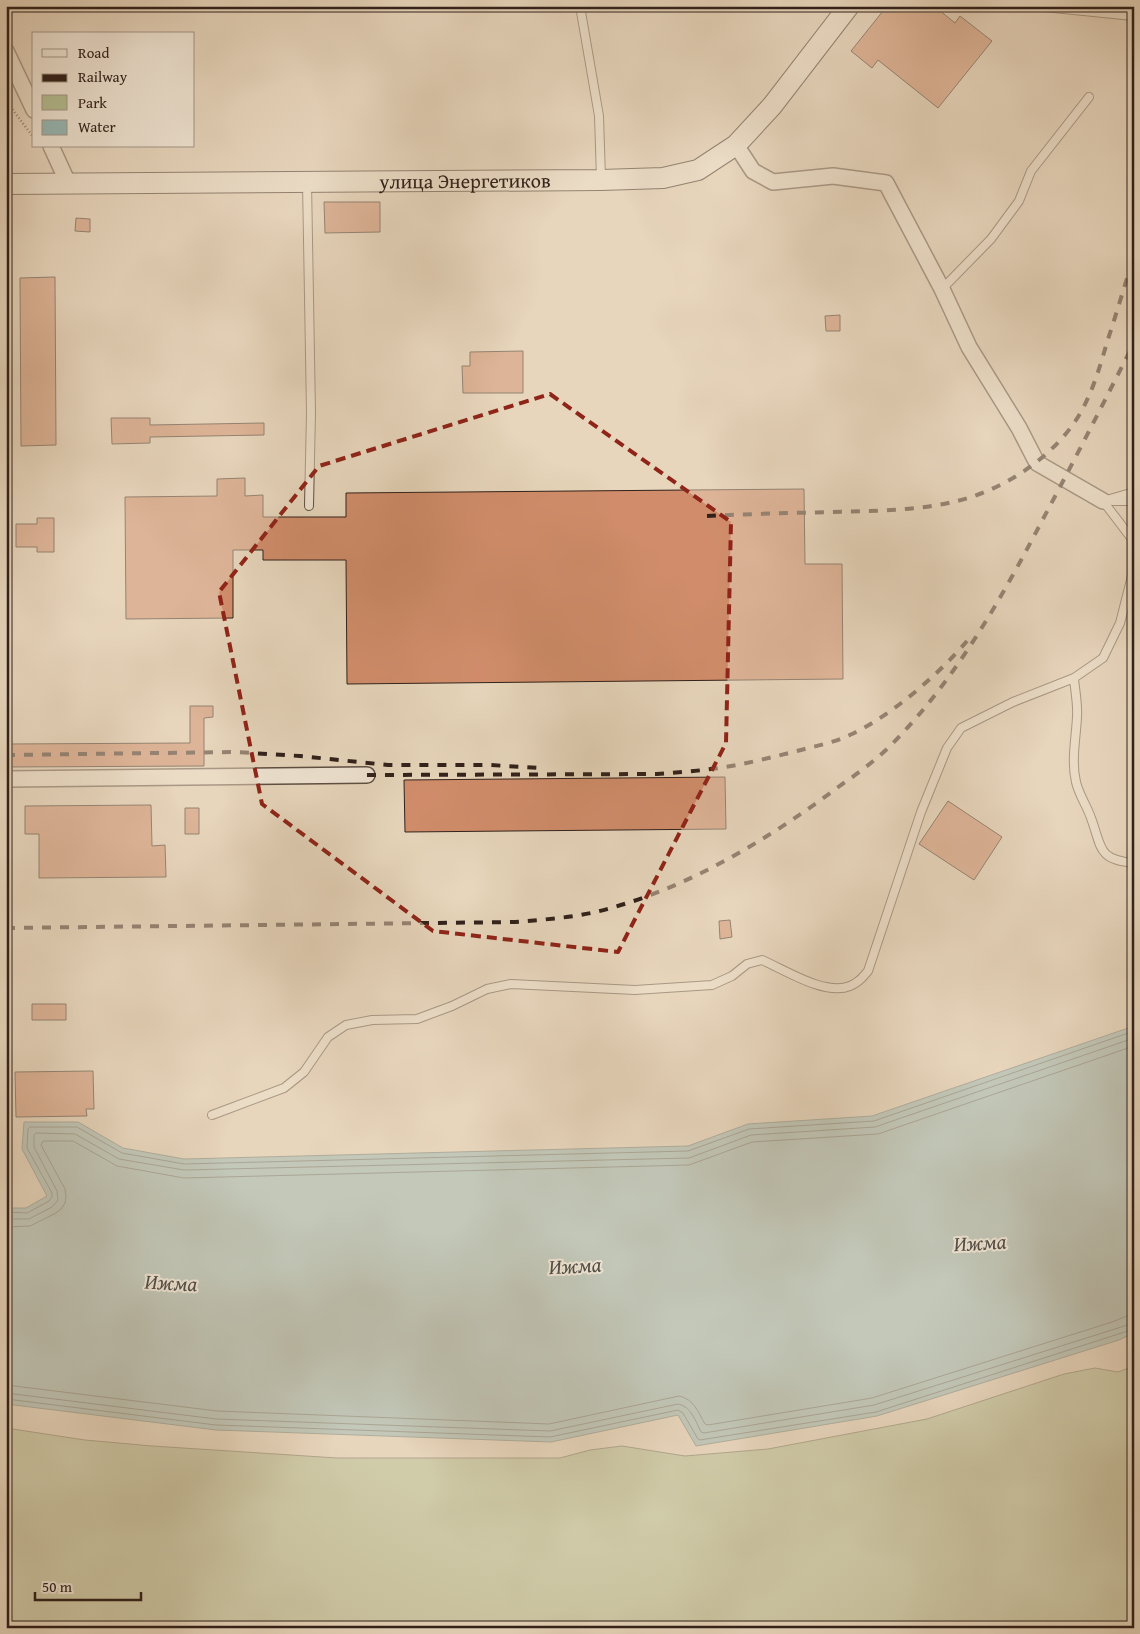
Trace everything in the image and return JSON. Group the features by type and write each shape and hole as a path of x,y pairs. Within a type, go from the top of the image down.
{"main road":[{"name":"улица Энергетиков","path":"6,184 663,178 698,170 736,145 772,106 849,6"}],"street":[{"path":"6,51 32,106"},
{"path":"736,145 754,171 773,182 833,176 886,183 942,289 969,347 1019,428 1036,463 1103,501"},
{"path":"52,148 68,184"},
{"path":"6,779 367,775"}],"lane":[{"path":"580,6 600,116 601,180"},
{"path":"1034,6 1134,15"},
{"path":"942,289 992,239 1019,201 1030,171 1089,97"},
{"path":"307,182 311,412 309,506"},
{"path":"1103,501 1134,492"},
{"path":"1103,501 1134,501"},
{"path":"212,1115 284,1088 304,1072 328,1037 346,1025 372,1020 417,1020 487,989 511,984 635,990 712,985 732,976 747,964 762,960 824,988 849,987 859,982 868,971 921,812 947,748 962,728 1013,702 1074,678 1102,658 1120,623 1132,576 1132,539 1103,501"},
{"path":"1074,678 1077,715 1074,766 1076,784 1092,819 1099,845 1105,854 1115,860 1134,863"}],"path":[{"path":"6,102 32,135"}],"highlighted area":[{"path":"550,394 731,522 726,743 618,952 433,931 262,804 219,592 319,466"}],"green space":[{"path":"1134,1366 1134,1628 6,1628 6,1428 85,1440 337,1458 560,1458 590,1450 622,1446 685,1456 768,1449 927,1419 1064,1374 1095,1368 1118,1372"}],"water":[{"name":"Ижма","path":"1134,1026 1134,1333 1119,1340 877,1416 696,1446 678,1415 551,1442 216,1430 6,1404 6,1205 8,1208 26,1208 47,1196 22,1149 24,1122 78,1122 123,1148 184,1159 688,1146 748,1124 872,1116"}],"building":[{"path":"887,6 934,6 955,23 960,16 992,41 938,108 878,60 872,68 851,51"},
{"path":"324,202 380,202 380,232 325,233"},
{"path":"76,218 90,219 90,232 75,231"},
{"path":"55,277 56,445 21,446 20,278"},
{"path":"840,315 840,331 826,331 825,316"},
{"path":"523,351 523,393 463,393 462,366 470,366 470,352"},
{"path":"111,418 150,418 150,425 264,423 264,435 150,437 150,443 112,444"},
{"path":"245,478 245,496 263,495 263,517 346,517 346,493 804,489 805,564 842,564 843,679 347,684 346,560 263,560 263,550 233,550 233,618 126,619 125,497 217,496 217,479"},
{"path":"37,518 54,518 54,552 37,552 37,547 16,547 16,524 37,524"},
{"path":"190,706 213,706 213,717 204,718 204,766 6,767 6,744 190,743"},
{"path":"725,777 726,829 405,832 404,780"},
{"path":"948,801 1002,837 974,880 919,844"},
{"path":"151,805 152,846 165,845 166,877 39,878 39,834 25,834 25,806"},
{"path":"185,808 199,808 199,834 185,834"},
{"path":"730,920 732,937 720,939 719,921"},
{"path":"32,1004 66,1004 66,1020 32,1020"},
{"path":"93,1071 94,1109 86,1109 87,1116 16,1117 15,1072"}],"railway":[{"path":"707,516 908,509 972,497 1009,480 1027,469 1058,442 1082,410 1097,375 1134,256"},
{"path":"6,928 515,922 553,919 591,913 637,900 704,872 777,830 865,768 887,749 934,697 974,640 1027,550 1134,343"},
{"path":"367,775 657,774 707,770 752,762 831,742 867,726 914,693 967,641"},
{"path":"6,755 235,752 300,756 388,765 490,765 540,768"}]}
